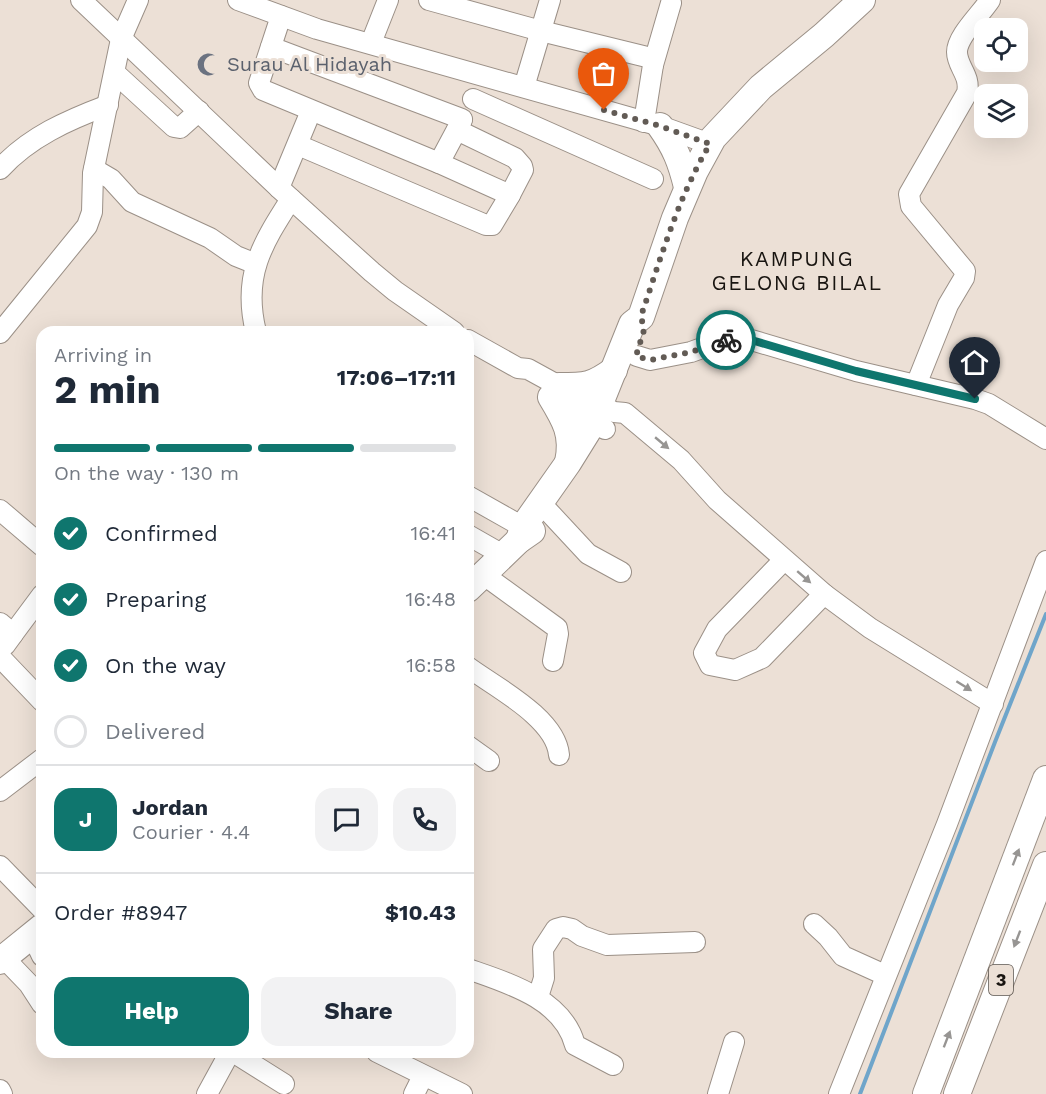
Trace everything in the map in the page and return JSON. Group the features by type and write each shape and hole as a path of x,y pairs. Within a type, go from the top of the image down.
{"main road":[{"path":"498,559 603,417 614,370 632,324 641,316 687,187 710,144 728,121 761,87 862,0"},
{"path":"652,124 672,143 681,160 687,187"},
{"path":"498,559 530,533 582,466 603,417 636,356 644,330 641,316"},
{"path":"568,463 571,450 570,434 555,391 594,383 614,370"},
{"path":"926,1094 1046,779"},
{"name":"3","path":"957,1094 1046,865"},
{"path":"2,960 36,941"}],"street":[{"path":"81,0 285,193 395,291 445,326"},
{"path":"0,333 87,226 92,212 94,170 121,39 138,0"},
{"path":"238,0 317,29 652,124 710,144"},
{"path":"371,43 388,0"},
{"path":"429,0 647,57 653,65"},
{"path":"524,87 550,0"},
{"path":"916,385 948,305 964,278 965,271 911,206 909,194 967,93 967,76 959,59 958,46 964,34 990,0"},
{"path":"652,124 653,65 668,1"},
{"path":"281,16 259,83 267,93 439,163 510,195"},
{"path":"271,47 459,124 515,158 520,162 523,170 496,220 492,225 486,225 298,145"},
{"path":"115,74 174,127 180,128 199,111"},
{"path":"439,163 485,76"},
{"path":"472,99 653,179"},
{"path":"0,169 11,157 48,131 108,105"},
{"path":"254,326 252,300 256,264 285,193 298,145 312,111"},
{"path":"94,170 111,178 132,202 210,238 237,256 256,264"},
{"path":"636,356 650,360 691,352 721,341 748,339 856,371 989,404 1046,439"},
{"path":"474,343 518,368 528,369 555,391 603,417 625,413 681,460 717,500 824,594 870,628 993,704"},
{"path":"474,509 498,559"},
{"path":"0,510 36,541"},
{"path":"548,511 588,554 621,572"},
{"path":"474,540 498,559 557,628 553,661"},
{"path":"784,560 717,629 704,653 710,665 735,670 762,658 824,594"},
{"path":"839,1094 947,824 1046,561"},
{"path":"0,652 6,629 36,601"},
{"path":"0,657 36,695"},
{"path":"474,671 526,708 549,732 559,747 559,755"},
{"path":"474,750 489,761"},
{"path":"0,791 36,764"},
{"path":"0,866 36,903"},
{"path":"814,924 843,956 885,975"},
{"path":"538,997 544,978 543,949 556,929 563,927 572,929 595,942 607,945 695,942"},
{"path":"2,960 29,984 36,995"},
{"path":"474,971 538,997 570,1030 575,1045 613,1065"},
{"path":"718,1094 734,1042"},
{"path":"207,1094 228,1058"},
{"path":"241,1058 284,1084"},
{"path":"388,1058 462,1094"},
{"path":"414,1094 423,1076"}],"waterway":[{"path":"860,1094 1046,614"}],"way so far":[{"path":"604,110 660,126 710,144 687,187 675,218 641,316 644,330 636,356 650,360 691,352 726,340"}],"place":[{"name":"Surau Al Hidayah","path":"209,64"}],"district":[{"name":"KAMPUNG GELONG BILAL","path":"797,271"}],"route":[{"path":"726,340 748,339 856,371 975,399"}]}
